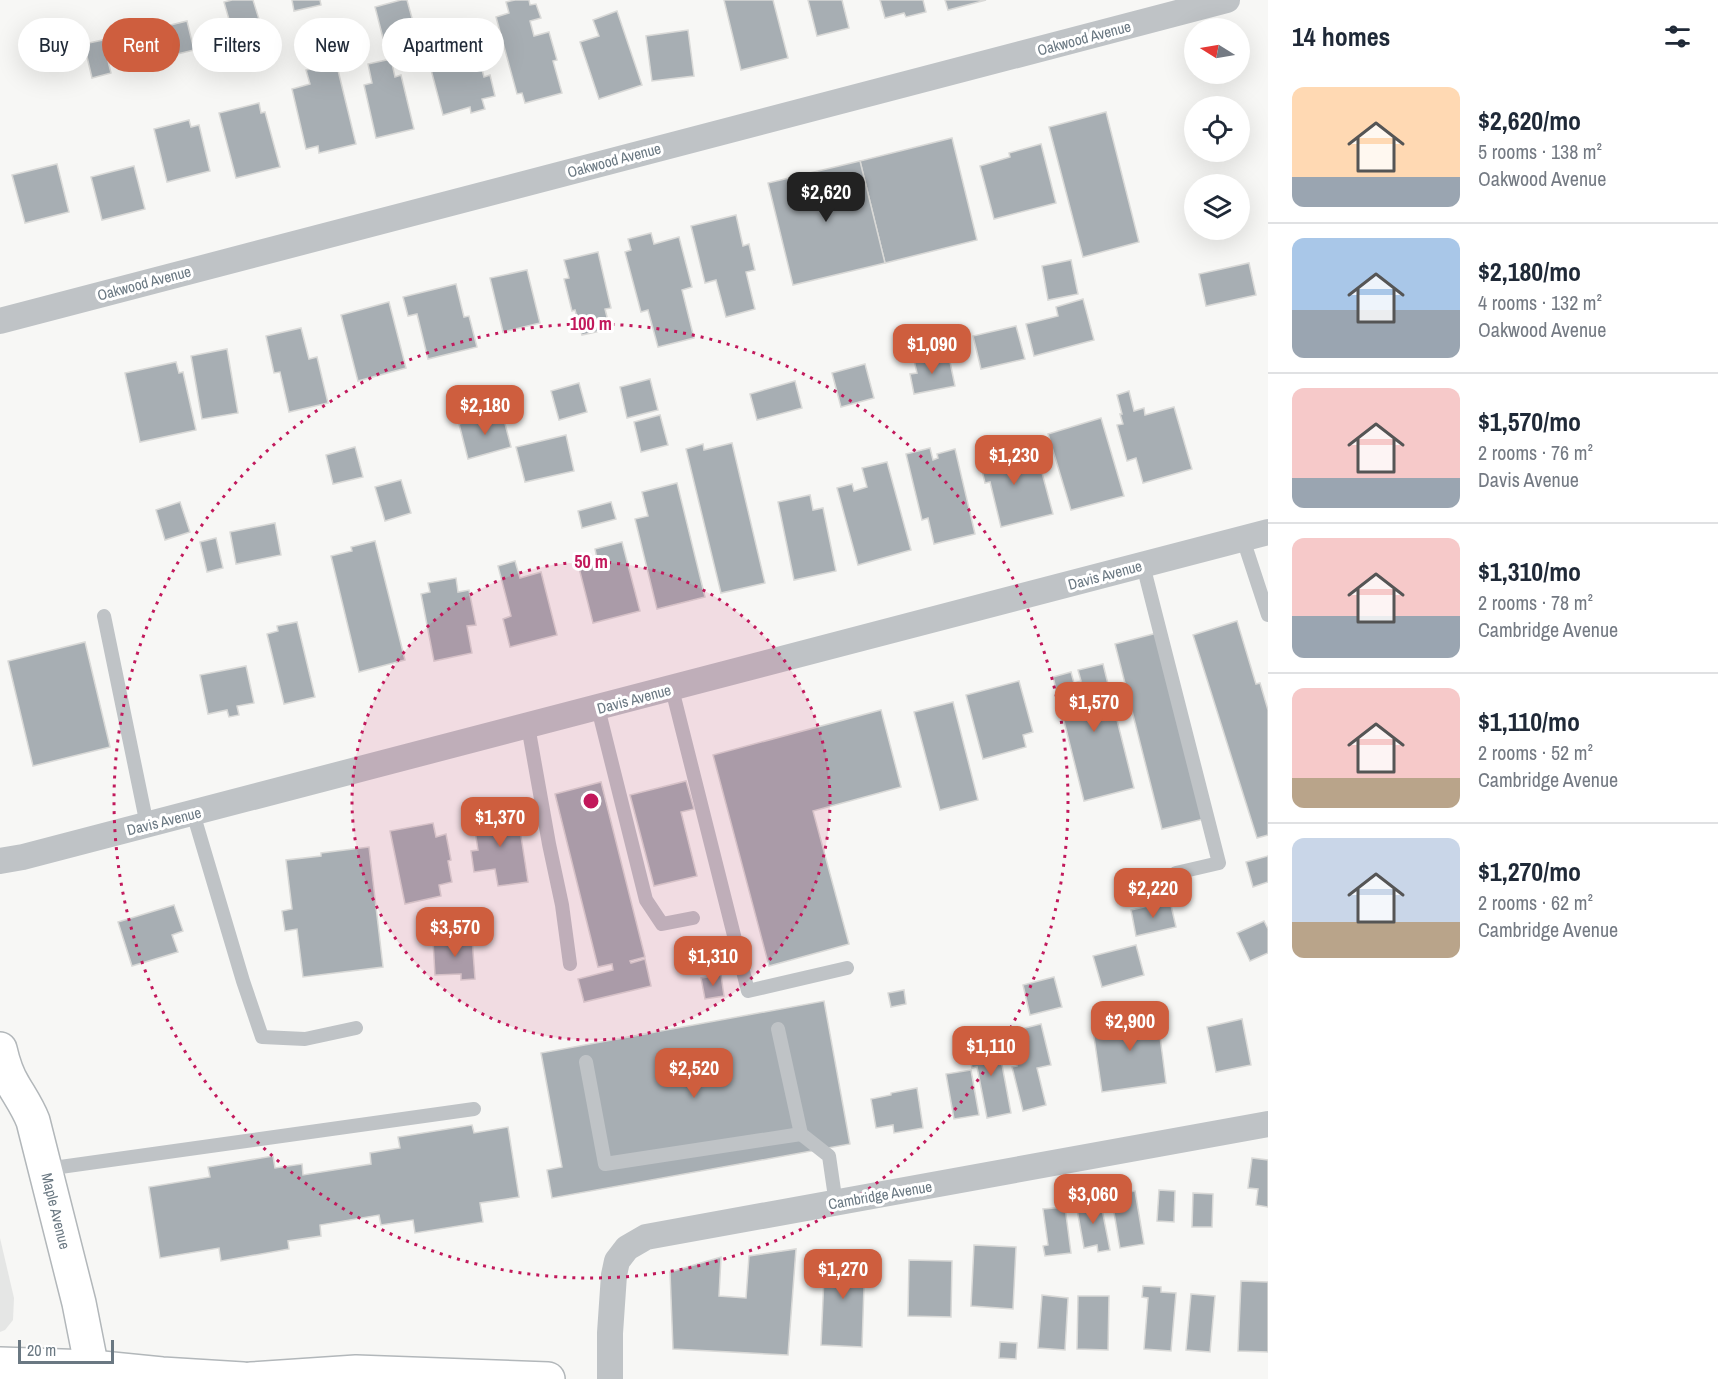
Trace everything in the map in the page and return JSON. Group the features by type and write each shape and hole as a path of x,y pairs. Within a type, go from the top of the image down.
{"street":[{"name":"Oakwood Avenue","path":"0,321 1227,0"},
{"name":"Davis Avenue","path":"0,861 23,857 672,689 1268,532"},
{"name":"Maple Avenue","path":"0,1049 13,1085 27,1105 33,1120 79,1303 93,1373"},
{"name":"Cambridge Avenue","path":"610,1379 610,1333 617,1261 627,1248 646,1237 1268,1124"},
{"path":"0,1364 93,1373 243,1379"},
{"path":"251,1379 320,1377 356,1372 548,1379"}],"lane":[{"path":"1244,538 1268,615"},
{"path":"1143,565 1219,863 1176,873"},
{"path":"104,616 147,825"},
{"path":"672,689 748,991 847,968"},
{"path":"598,708 646,900 662,924 693,918"},
{"path":"528,726 562,904 570,964"},
{"path":"193,813 262,1037 305,1039 356,1028"},
{"path":"778,1029 801,1134 829,1156 836,1204"},
{"path":"586,1062 604,1164 801,1134"},
{"path":"46,1169 474,1110"}],"shaded area":[{"path":"0,1238 14,1298 13,1320 5,1330 0,1332"}],"building":[{"path":"253,0 259,18 229,18 224,2"},
{"path":"292,0 320,0 321,5 294,11"},
{"path":"407,0 412,18 382,18 382,34 375,7"},
{"path":"529,0 530,5 536,4 541,18 530,21 534,36 549,32 557,60 553,61 562,93 525,103 522,93 517,94 504,46 504,18 496,17 509,13 506,2"},
{"path":"724,0 773,0 788,58 741,70"},
{"path":"808,0 842,0 849,28 817,36"},
{"path":"880,0 923,0 926,12 906,17 904,13 885,18"},
{"path":"945,0 986,0 948,10"},
{"path":"617,11 642,85 599,99 580,42 599,36 593,20"},
{"path":"187,21 192,50 180,53 180,23"},
{"path":"688,30 694,76 652,81 646,36"},
{"path":"102,40 102,72 111,73 92,78 90,43"},
{"path":"382,61 382,72 394,72 395,77 401,75 414,129 376,138 364,85 372,83 370,64"},
{"path":"307,72 338,72 356,144 319,153 318,146 306,149 292,89 310,84"},
{"path":"432,72 483,72 484,77 490,75 495,96 482,99 485,109 471,113 470,107 443,115"},
{"path":"259,103 261,113 265,112 280,167 236,178 219,113"},
{"path":"1106,112 1139,242 1083,257 1049,127"},
{"path":"189,120 191,127 199,125 210,171 167,182 154,129"},
{"path":"952,138 977,240 885,263 860,161"},
{"path":"1041,144 1056,203 994,219 980,166 1010,157 1009,153"},
{"path":"860,161 885,263 793,285 768,183"},
{"path":"57,164 69,212 25,223 12,175"},
{"path":"134,166 145,209 102,220 91,177"},
{"path":"736,215 743,246 749,244 755,270 746,272 755,309 726,317 716,280 705,283 691,226"},
{"path":"651,233 654,244 679,237 692,287 682,290 694,338 658,347 648,310 641,312 625,252 631,250 628,239"},
{"path":"598,252 611,308 605,309 610,329 582,335 575,310 572,311 564,279 569,278 564,260"},
{"path":"1071,260 1078,294 1048,300 1042,266"},
{"path":"1249,263 1256,295 1206,306 1199,274"},
{"path":"527,270 540,323 503,332 490,278"},
{"path":"456,284 464,317 469,316 477,347 428,359 417,314 408,316 403,297"},
{"path":"1083,299 1094,340 1034,356 1026,324 1058,316 1056,307"},
{"path":"389,302 406,368 358,381 341,315"},
{"path":"1016,326 1025,359 981,369 973,336"},
{"path":"301,328 309,359 317,357 328,403 289,412 280,372 274,373 266,336"},
{"path":"227,349 238,413 202,419 191,356"},
{"path":"938,356 939,359 949,357 955,386 914,394 910,374 917,373 914,360"},
{"path":"176,362 179,373 183,372 196,430 140,442 125,373"},
{"path":"865,364 874,398 841,407 832,373"},
{"path":"650,379 658,410 627,418 620,387"},
{"path":"795,381 802,408 757,420 750,394"},
{"path":"579,383 587,412 559,420 551,391"},
{"path":"1129,391 1134,411 1144,408 1145,415 1174,407 1192,469 1143,483 1136,458 1127,461 1117,425 1123,424 1117,395"},
{"path":"502,412 511,447 468,459 459,424"},
{"path":"660,415 668,445 641,452 634,422"},
{"path":"1101,418 1124,496 1071,510 1048,434"},
{"path":"566,435 574,471 525,482 516,447"},
{"path":"732,443 765,583 721,593 686,449 703,444 704,450"},
{"path":"1016,443 1024,473 1041,469 1053,514 1001,527 990,482 985,483 978,453"},
{"path":"355,447 363,477 333,484 326,455"},
{"path":"930,448 933,460 938,458 937,454 955,449 975,534 934,544 928,518 922,520 906,454"},
{"path":"887,462 911,550 858,565 837,488 852,484 854,491 867,487 862,468"},
{"path":"401,480 411,513 385,521 375,487"},
{"path":"677,483 705,597 657,609 635,519 648,516 642,492"},
{"path":"810,495 813,510 823,508 836,571 794,580 778,502"},
{"path":"180,502 190,532 165,540 156,510"},
{"path":"611,502 616,519 582,528 578,511"},
{"path":"275,523 281,555 236,564 230,532"},
{"path":"216,538 223,568 207,572 200,542"},
{"path":"375,541 405,660 359,672 331,556 352,551 351,547"},
{"path":"622,542 640,611 593,623 579,568 598,564 595,549"},
{"path":"515,561 520,578 541,572 557,635 510,647 503,619 511,616 498,566"},
{"path":"456,578 458,592 469,590 476,625 467,626 472,653 434,661 421,594 430,592 428,583"},
{"path":"1237,621 1256,684 1260,683 1268,710 1268,835 1257,838 1193,635"},
{"path":"297,622 315,697 284,704 267,634 278,631 277,626"},
{"path":"1157,633 1204,819 1162,829 1115,644"},
{"path":"85,642 110,747 33,766 8,661"},
{"path":"1103,664 1134,788 1084,801 1053,677 1071,672 1074,683 1081,681 1078,670"},
{"path":"246,666 254,703 237,706 239,715 229,717 227,710 208,714 200,675"},
{"path":"1019,681 1033,732 1023,735 1026,747 983,759 966,695"},
{"path":"953,702 978,800 940,810 914,712"},
{"path":"881,710 901,787 813,811 849,944 769,966 713,755"},
{"path":"686,781 694,809 681,812 697,876 654,886 630,795"},
{"path":"601,782 645,957 630,961 631,963 645,959 651,986 584,1002 578,979 613,970 612,964 598,967 555,794"},
{"path":"517,810 528,882 498,886 495,869 474,872 471,851 478,850 473,817"},
{"path":"433,823 436,837 446,834 452,882 439,885 441,896 405,904 390,831"},
{"path":"369,847 383,967 303,977 297,929 285,931 282,911 292,909 286,860"},
{"path":"1268,856 1268,882 1253,887 1246,862"},
{"path":"1170,901 1176,927 1136,936 1131,910"},
{"path":"174,905 183,931 172,935 178,952 132,966 118,922"},
{"path":"1264,921 1268,929 1268,953 1250,961 1237,933"},
{"path":"472,938 475,979 461,980 461,974 435,975 433,941"},
{"path":"1136,945 1144,975 1102,987 1093,956"},
{"path":"721,975 724,996 705,999 701,978"},
{"path":"1054,977 1062,1007 1030,1015 1023,985"},
{"path":"904,990 906,1004 891,1007 888,993"},
{"path":"824,1001 850,1144 552,1198 547,1170 562,1167 541,1053"},
{"path":"1147,1005 1149,1022 1158,1021 1166,1083 1102,1092 1093,1030 1121,1027 1119,1009"},
{"path":"1242,1019 1251,1065 1216,1072 1207,1027"},
{"path":"1041,1024 1051,1065 1037,1068 1046,1105 1023,1111 1012,1067 1017,1066 1009,1032"},
{"path":"997,1038 1011,1113 987,1118 977,1067 972,1068 969,1054 975,1052 973,1043"},
{"path":"971,1070 979,1115 954,1119 946,1074"},
{"path":"917,1088 923,1128 894,1133 893,1125 876,1128 871,1099"},
{"path":"472,1125 474,1133 508,1127 519,1197 480,1203 483,1222 415,1233 413,1220 381,1225 379,1215 320,1225 321,1236 288,1241 289,1249 221,1261 219,1248 160,1258 149,1187 210,1177 208,1167 273,1156 275,1168 302,1164 303,1175 371,1164 370,1153 400,1148 398,1137"},
{"path":"1252,1158 1268,1160 1268,1207 1256,1205 1258,1189 1248,1188"},
{"path":"1159,1190 1175,1191 1174,1222 1157,1221"},
{"path":"1135,1191 1144,1244 1120,1248 1111,1195"},
{"path":"1193,1193 1213,1194 1212,1227 1192,1227"},
{"path":"1100,1199 1110,1250 1098,1252 1097,1245 1084,1248 1076,1204"},
{"path":"1065,1207 1071,1253 1045,1256 1043,1246 1048,1245 1043,1209"},
{"path":"974,1245 1016,1247 1013,1309 971,1306"},
{"path":"796,1249 788,1355 673,1349 670,1272 721,1257 719,1296 746,1298 749,1256"},
{"path":"825,1254 865,1255 862,1347 821,1345"},
{"path":"909,1260 952,1261 951,1317 908,1316"},
{"path":"1241,1281 1268,1282 1268,1352 1238,1351"},
{"path":"1143,1286 1161,1287 1161,1292 1176,1293 1171,1351 1144,1349 1148,1298 1142,1297"},
{"path":"1191,1294 1215,1296 1210,1352 1186,1350"},
{"path":"1042,1295 1068,1298 1065,1350 1038,1348"},
{"path":"1078,1296 1109,1296 1108,1350 1077,1349"},
{"path":"1000,1342 1017,1343 1016,1359 999,1358"}]}
